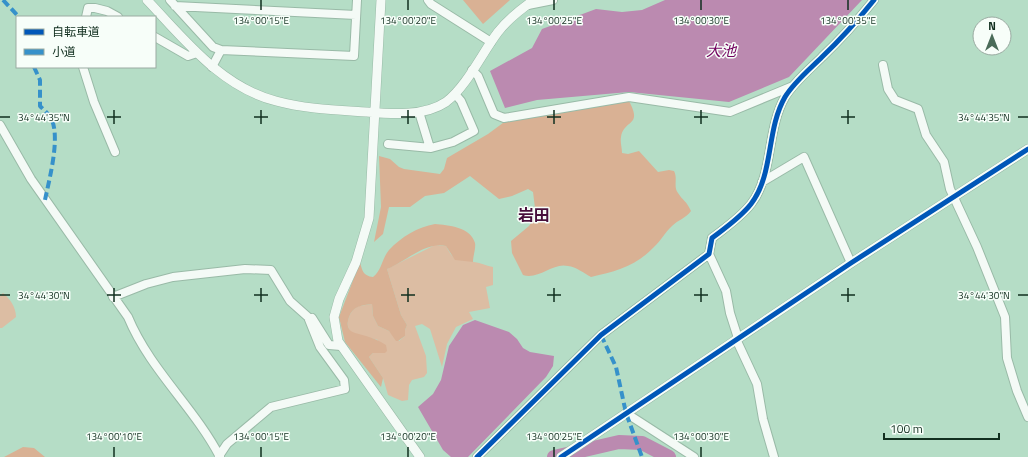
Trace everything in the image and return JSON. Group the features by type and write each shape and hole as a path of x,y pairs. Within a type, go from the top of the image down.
{"street":[{"path":"146,0 197,54 212,67 241,86 275,101 305,107 376,113 419,112 444,103 455,94 499,31 519,10 531,2 553,0"},
{"path":"172,3 213,47 220,50 354,56 357,0"},
{"path":"381,0 376,113 369,218 356,262 339,299 334,317 338,341 341,346 420,457"},
{"path":"428,0 431,4 491,42"},
{"path":"774,457 763,419 757,384 737,338 726,291 709,254 712,238 730,224 751,204 762,182 777,114 786,96 846,34 874,0"},
{"path":"172,3 356,14"},
{"path":"86,16 88,8 95,8 115,16"},
{"path":"156,38 188,56 197,54"},
{"path":"212,67 220,50"},
{"path":"883,65 888,89 895,100 918,109 926,135 944,162 950,189 1005,317 1007,358 1017,391 1028,417"},
{"path":"83,68 94,102 115,152"},
{"path":"472,70 478,76 494,114 504,118 629,97 730,112 795,85"},
{"path":"388,144 430,148 453,142 474,132 461,101 455,94"},
{"path":"419,112 430,148"},
{"path":"0,125 31,179 113,297 128,317 135,335 160,374 190,411 219,456 227,444 271,407 345,389 344,380 320,347 305,314 290,302 271,270 245,269 173,277 146,284 113,297"},
{"path":"561,457 737,338 1028,149"},
{"path":"762,182 804,157 851,263"},
{"path":"476,457 601,335 667,288 690,267 709,254"},
{"path":"305,314 311,315 329,345 341,346"},
{"path":"626,413 694,457"}],"shaded area":[{"path":"463,0 510,0 483,24"},
{"path":"629,101 634,115 631,122 623,131 621,139 622,153 628,154 639,151 658,172 669,170 674,171 677,191 691,211 674,224 647,254 632,264 591,277 580,270 562,265 535,275 523,275 512,253 511,241 529,226 536,216 533,192 528,189 512,196 499,199 470,176 444,193 425,196 410,207 389,207 383,234 374,242 381,207 379,156 390,159 399,167 404,169 440,174 444,169 447,158 488,134 507,120"},
{"path":"435,224 458,228 469,233 475,243 473,262 455,260 446,246 438,245 423,249 387,269 401,315 407,325 405,336 396,341 389,331 378,326 373,316 372,304 355,308 349,317 348,326 351,331 386,345 387,351 385,353 373,353 369,357 383,378 381,387 345,342 339,317 360,262 362,270 365,274 373,277 378,271 389,250 399,241 416,230"},
{"path":"435,245 446,246 452,256 457,259 477,262 493,267 493,285 486,287 490,308 469,312 473,319 456,327 447,344 442,367 430,329 422,324 415,326 426,356 427,373 424,377 412,380 409,385 408,400 402,401 388,395 383,378 369,357 373,353 378,340 350,331 348,327 348,320 354,309 357,307 372,304 373,316 378,326 389,331 399,341 405,336 407,325 401,315 387,269"},
{"path":"3,293 12,304 16,317 0,328 0,296"},
{"path":"23,447 34,448 45,457 4,457"}],"water":[{"name":"大池","path":"665,0 862,0 789,77 729,102 629,92 537,100 505,108 490,71 532,48 542,29 596,9 622,12 642,10"},
{"path":"475,320 509,332 517,339 523,348 530,352 554,356 553,366 546,377 468,457 451,457 443,450 418,407 433,394 441,380 449,346 463,325"}],"waterway":[{"path":"554,457 619,442 642,443 669,457"}],"marked path":[{"path":"3,0 18,16"},
{"path":"34,68 40,80 40,106 51,118 55,136 55,147 45,200"},
{"path":"601,335 616,367 626,413 642,457"}],"cycle path":[{"path":"477,457 601,335 709,254 712,238 742,214 751,204 758,192 767,166 775,123 785,97 797,81 843,36 874,0"},
{"path":"561,457 851,263 1028,149"}],"district":[{"name":"岩田","path":"534,215"}]}
